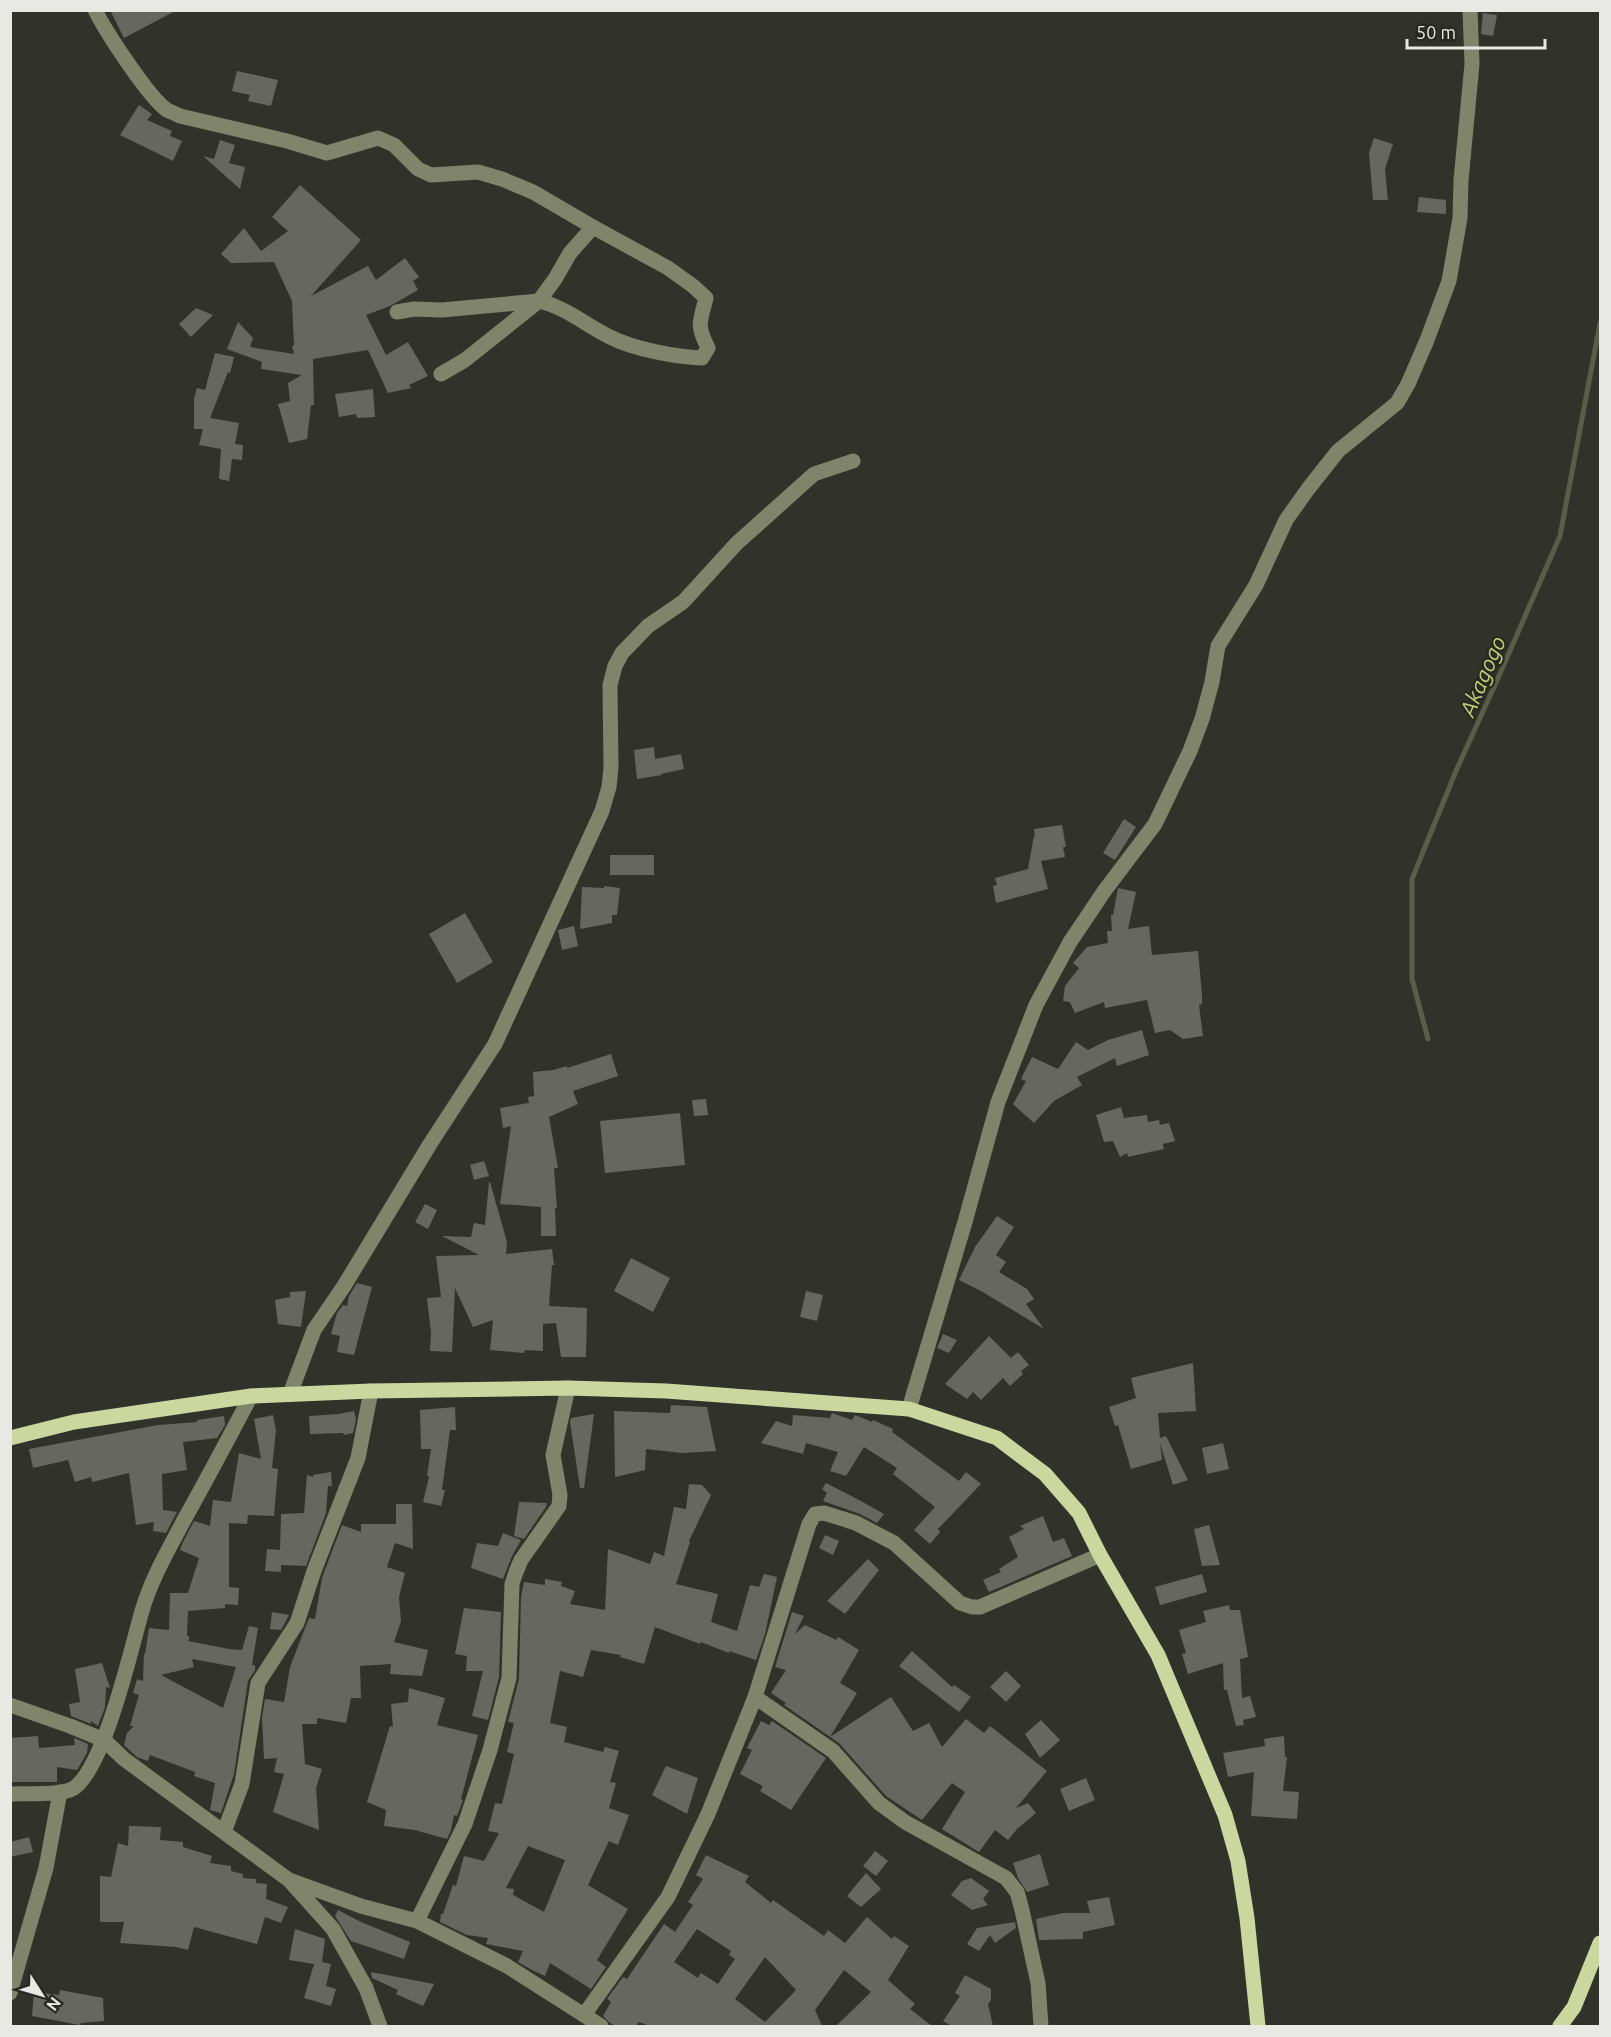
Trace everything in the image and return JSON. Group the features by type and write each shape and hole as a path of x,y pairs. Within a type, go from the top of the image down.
{"main road":[{"path":"10,1438 74,1422 251,1396 372,1391 568,1389 666,1391 909,1409 997,1438 1045,1474 1079,1513 1100,1555 1158,1655 1225,1815 1238,1861 1247,1917 1258,2026"},
{"path":"1560,2026 1574,2007 1600,1944"}],"street":[{"path":"95,10 156,100 167,110 180,116 327,153 378,138 394,145 418,169 431,175 478,172 533,192 668,268 693,286 706,298 699,316 700,332 708,348 702,358 657,352 613,339 552,304 538,301 397,312"},
{"path":"909,1409 965,1222 998,1101 1036,1005 1070,942 1155,824 1190,751 1202,719 1212,682 1218,646 1256,585 1286,520 1338,451 1397,403 1427,340 1449,281 1460,218 1461,180 1472,64 1470,10"},
{"path":"441,374 465,360 538,301 555,279 570,253 593,227"},
{"path":"290,1394 314,1330 344,1286 430,1144 495,1044 602,811 609,787 611,768 610,685 615,666 622,653 648,626 683,602 737,543 814,474 853,461"},
{"path":"417,1921 465,1824 490,1750 509,1678 512,1584 521,1560 559,1506 560,1495 553,1455 568,1389"},
{"path":"224,1832 242,1784 258,1683 297,1623 314,1571 358,1458 372,1391"},
{"path":"10,1794 60,1792 73,1788 84,1776 104,1740 132,1650 142,1609 160,1566 251,1396"},
{"path":"584,2015 668,1897 708,1814 755,1697 809,1524 815,1514 824,1513 856,1523 894,1543 960,1603 972,1607 980,1607 1100,1555"},
{"path":"755,1697 833,1751 879,1803 905,1822 1006,1878 1017,1892 1022,1910 1038,1983 1041,2026"},
{"path":"10,1705 104,1740 124,1759 289,1880 333,1929 366,1988 380,2026"},
{"path":"10,1993 46,1868 60,1792"},
{"path":"289,1880 362,1906 417,1921 507,1966 601,2026"}],"building":[{"path":"110,10 177,10 124,38"},
{"path":"1483,13 1497,15 1493,36 1481,34"},
{"path":"237,71 278,80 271,106 248,101 250,95 232,91"},
{"path":"139,105 152,114 147,120 172,131 170,136 182,141 173,161 120,135"},
{"path":"1374,138 1393,144 1385,169 1388,200 1373,200 1369,153"},
{"path":"220,140 235,145 229,163 245,167 240,189 203,156 214,159"},
{"path":"300,185 361,240 311,296 368,266 376,280 405,258 419,277 413,281 418,290 390,306 366,315 386,355 408,342 428,376 409,385 411,388 388,393 368,350 313,359 314,405 311,405 307,439 289,443 278,404 290,401 288,383 302,375 261,369 262,362 227,349 238,322 253,338 250,347 294,354 292,301 274,262 231,263 221,254 244,228 261,251 288,231 272,217"},
{"path":"1419,197 1446,200 1446,214 1417,212"},
{"path":"196,308 213,315 191,337 179,324"},
{"path":"215,353 234,357 230,373 228,372 210,418 239,423 235,444 243,445 242,460 232,459 229,481 219,479 221,449 199,445 203,429 194,429 194,399 197,388 205,390"},
{"path":"373,389 375,417 357,418 356,414 339,417 335,394"},
{"path":"654,747 655,759 681,754 684,769 637,779 634,750"},
{"path":"1124,819 1136,827 1115,860 1103,853"},
{"path":"1062,825 1066,847 1063,847 1065,857 1041,861 1048,889 996,903 993,886 997,885 995,878 1028,869 1034,835 1035,839 1034,829"},
{"path":"610,855 654,855 654,875 610,875"},
{"path":"604,886 620,888 617,915 612,915 612,923 580,929 582,887 604,888"},
{"path":"1118,888 1136,892 1128,929 1149,926 1152,955 1198,951 1202,995 1202,1004 1199,1005 1203,1036 1183,1039 1170,1030 1155,1033 1147,1000 1105,1008 1104,1002 1075,1013 1070,1002 1063,1001 1065,986 1079,968 1073,963 1087,947 1108,943 1107,931 1112,931 1111,915 1113,915"},
{"path":"465,913 493,962 457,983 429,934"},
{"path":"574,926 578,946 562,950 558,930"},
{"path":"1142,1030 1149,1055 1117,1066 1115,1058 1077,1077 1082,1085 1054,1101 1034,1123 1013,1104 1026,1081 1021,1079 1032,1057 1058,1069 1076,1042 1088,1050 1108,1040"},
{"path":"611,1054 618,1076 573,1091 578,1104 549,1117 558,1168 554,1168 557,1208 555,1208 556,1236 541,1236 541,1207 500,1204 511,1126 503,1128 500,1108 529,1103 528,1097 534,1096 533,1072 567,1066 567,1068"},
{"path":"706,1099 708,1115 694,1116 692,1100"},
{"path":"1121,1107 1124,1118 1147,1115 1148,1122 1159,1120 1160,1125 1169,1123 1175,1141 1163,1144 1164,1149 1128,1157 1127,1153 1120,1157 1113,1141 1104,1142 1096,1115"},
{"path":"680,1113 685,1165 605,1173 600,1121"},
{"path":"484,1161 489,1176 474,1180 470,1165"},
{"path":"489,1182 507,1242 506,1254 552,1249 554,1265 552,1265 549,1306 587,1308 586,1357 561,1357 556,1323 543,1324 543,1351 525,1350 524,1353 490,1350 493,1320 473,1327 455,1288 452,1352 430,1351 431,1333 427,1298 441,1297 436,1256 479,1255 442,1236 471,1237 474,1223 485,1225"},
{"path":"425,1204 437,1210 428,1229 415,1222"},
{"path":"997,1216 1014,1227 996,1255 1006,1262 999,1272 1027,1289 1034,1299 1026,1304 1044,1329 959,1280 975,1247"},
{"path":"631,1258 670,1278 653,1312 614,1291"},
{"path":"357,1283 372,1287 354,1355 337,1352 340,1336 331,1334 337,1313 343,1305 347,1306 349,1296"},
{"path":"306,1291 301,1327 278,1324 275,1300 290,1297 290,1292"},
{"path":"806,1291 823,1295 817,1321 800,1317"},
{"path":"943,1334 957,1340 949,1353 937,1348"},
{"path":"989,1336 1011,1358 1018,1352 1029,1365 1021,1371 1023,1374 1010,1386 1003,1378 981,1400 973,1392 967,1399 945,1384"},
{"path":"1193,1363 1196,1411 1158,1413 1160,1438 1166,1436 1188,1480 1173,1485 1160,1443 1162,1460 1131,1469 1118,1425 1115,1426 1109,1407 1136,1398 1131,1378"},
{"path":"671,1405 707,1407 716,1451 682,1453 646,1449 645,1470 615,1477 614,1411 670,1413"},
{"path":"455,1407 456,1430 450,1430 442,1490 445,1490 441,1506 423,1502 429,1477 427,1476 431,1449 421,1449 420,1410"},
{"path":"354,1411 356,1419 353,1433 310,1434 309,1416"},
{"path":"832,1413 852,1420 855,1415 893,1429 892,1432 959,1481 966,1472 981,1484 938,1529 940,1532 930,1544 914,1530 935,1507 893,1474 897,1468 864,1447 846,1476 830,1471 838,1452 806,1443 803,1454 761,1443 776,1421 792,1426 793,1415 830,1418"},
{"path":"594,1414 584,1488 580,1488 570,1422 571,1418"},
{"path":"273,1415 276,1430 272,1468 278,1469 274,1516 248,1515 247,1524 229,1523 229,1587 239,1588 238,1605 225,1604 225,1608 188,1611 187,1636 190,1637 188,1641 242,1650 249,1626 258,1628 252,1665 255,1665 255,1670 248,1681 234,1774 221,1813 210,1810 215,1783 194,1776 195,1772 150,1755 148,1761 137,1757 124,1745 127,1733 134,1726 130,1726 139,1695 133,1693 137,1679 143,1681 144,1654 149,1628 169,1630 170,1593 188,1593 199,1558 180,1550 183,1542 194,1521 210,1526 213,1500 231,1502 239,1453 261,1459 254,1419","holes":["192,1659 236,1667 223,1708 161,1675 194,1667"]},
{"path":"224,1416 225,1425 217,1438 183,1442 187,1470 162,1474 163,1510 177,1512 166,1533 153,1531 154,1522 136,1525 129,1473 92,1482 91,1477 75,1482 68,1460 33,1468 29,1449 158,1425 197,1422 197,1420"},
{"path":"1223,1443 1229,1469 1207,1474 1202,1448"},
{"path":"331,1472 332,1486 328,1486 326,1513 306,1566 281,1565 281,1572 265,1571 267,1549 280,1550 281,1514 304,1513 307,1475 313,1477 313,1475"},
{"path":"826,1483 884,1514 877,1523 860,1514 823,1501 827,1493 822,1489"},
{"path":"689,1484 702,1485 711,1495 689,1541 676,1584 718,1594 711,1622 737,1631 750,1585 759,1587 764,1574 777,1577 765,1634 756,1660 701,1642 700,1644 655,1627 644,1664 620,1657 621,1655 591,1650 583,1677 560,1671 550,1723 567,1727 564,1742 603,1752 605,1747 619,1751 610,1782 616,1783 609,1808 629,1815 618,1845 609,1841 588,1885 628,1909 597,1960 606,1967 591,1989 550,1963 545,1976 534,1971 518,1962 523,1951 486,1944 488,1938 467,1935 440,1922 441,1914 443,1914 453,1885 456,1886 464,1856 484,1861 499,1833 488,1831 495,1803 502,1804 514,1754 507,1752 514,1723 508,1722 519,1679 521,1597 524,1582 545,1585 545,1579 562,1582 561,1586 575,1591 570,1604 605,1610 608,1549 650,1564 654,1552 664,1556 674,1507 686,1509","holes":["528,1846 565,1860 544,1912 513,1895 514,1889 506,1888"]},
{"path":"519,1502 547,1503 524,1539 514,1536"},
{"path":"396,1504 412,1504 413,1549 395,1543 387,1567 405,1573 399,1597 401,1621 394,1642 428,1650 422,1676 390,1674 391,1664 360,1666 361,1698 351,1698 346,1723 317,1718 317,1724 302,1724 305,1764 322,1769 316,1788 319,1830 273,1812 284,1774 274,1772 277,1758 264,1759 262,1717 265,1699 284,1702 290,1667 309,1618 315,1619 322,1578 342,1525 361,1532 361,1524 396,1524"},
{"path":"1043,1516 1053,1542 1064,1538 1072,1556 989,1592 983,1580 1001,1572 999,1569 1018,1557 1009,1537 1024,1529 1020,1526"},
{"path":"1209,1525 1220,1565 1202,1566 1194,1529"},
{"path":"503,1533 521,1540 503,1579 471,1568 477,1543 498,1546"},
{"path":"825,1535 839,1541 833,1555 819,1548"},
{"path":"868,1559 879,1570 845,1614 827,1601"},
{"path":"1202,1574 1207,1592 1160,1605 1155,1587"},
{"path":"1229,1605 1230,1610 1240,1610 1248,1657 1240,1659 1242,1698 1250,1696 1256,1717 1243,1720 1244,1725 1236,1726 1227,1690 1224,1690 1223,1663 1188,1674 1182,1654 1186,1653 1179,1630 1206,1622 1203,1611"},
{"path":"464,1608 501,1612 499,1677 488,1720 472,1716 483,1671 466,1671 467,1656 455,1654"},
{"path":"272,1612 289,1615 281,1630 270,1629"},
{"path":"792,1612 804,1616 795,1634 805,1625 836,1640 838,1637 859,1650 840,1683 857,1693 830,1737 784,1705 786,1703 771,1693 786,1670 775,1667"},
{"path":"912,1651 952,1687 954,1685 971,1697 959,1712 899,1666"},
{"path":"102,1663 110,1688 106,1687 105,1707 98,1726 91,1721 91,1724 71,1716 69,1704 80,1702 75,1669"},
{"path":"1006,1671 1021,1686 1006,1702 990,1687"},
{"path":"409,1688 445,1698 437,1725 478,1735 461,1799 463,1800 457,1816 454,1815 447,1839 415,1830 384,1826 386,1810 367,1802 390,1726 393,1727 391,1704 408,1702"},
{"path":"891,1697 913,1731 929,1723 942,1747 966,1719 984,1733 990,1726 1047,1771 1016,1808 1028,1803 1036,1813 1008,1840 995,1830 979,1852 942,1829 965,1792 952,1783 922,1820 886,1796 839,1743 830,1737"},
{"path":"1041,1720 1060,1740 1040,1758 1025,1734"},
{"path":"761,1721 769,1725 772,1721 826,1758 791,1810 760,1791 763,1786 740,1774 752,1750 747,1748"},
{"path":"38,1736 39,1748 75,1745 74,1738 88,1744 87,1753 77,1770 57,1767 57,1782 10,1782 10,1738"},
{"path":"1284,1736 1285,1757 1287,1757 1283,1791 1299,1792 1297,1819 1251,1816 1254,1772 1228,1777 1223,1753 1265,1746 1264,1739"},
{"path":"666,1766 698,1778 687,1814 652,1795"},
{"path":"1086,1778 1095,1800 1069,1811 1060,1789"},
{"path":"129,1826 161,1827 160,1840 183,1842 183,1847 212,1856 210,1863 231,1866 231,1871 243,1874 243,1878 256,1879 256,1883 267,1884 266,1899 288,1907 281,1923 265,1917 257,1944 194,1927 188,1950 120,1943 124,1922 100,1922 100,1876 111,1877 118,1843 128,1846"},
{"path":"29,1837 33,1852 10,1857 10,1842"},
{"path":"875,1851 888,1861 876,1876 863,1866"},
{"path":"1040,1854 1049,1885 1027,1892 1018,1878 1013,1863"},
{"path":"706,1855 749,1876 745,1882 771,1903 773,1900 824,1936 828,1930 845,1943 867,1917 892,1939 894,1936 909,1946 888,1980 915,2004 910,2009 932,2026 836,2026 871,1992 844,1970 815,2010 822,2026 650,2026 639,2022 636,2026 616,2026 610,2023 603,2016 611,2002 607,1999 623,1977 627,1979 664,1924 675,1932 693,1905 688,1902 703,1879 696,1875","holes":["697,1929 731,1951 729,1955 735,1959 718,1984 701,1973 698,1978 674,1962","765,1957 796,1990 765,2022 735,1999"]},
{"path":"866,1873 881,1889 861,1907 847,1896"},
{"path":"971,1878 989,1891 983,1899 988,1905 972,1910 951,1895 962,1881"},
{"path":"1109,1897 1115,1925 1083,1932 1083,1939 1039,1940 1036,1919 1063,1913 1090,1913 1087,1901"},
{"path":"338,1910 410,1942 404,1959 351,1941 335,1916"},
{"path":"1015,1922 1016,1928 995,1943 990,1935 979,1951 967,1944 977,1928"},
{"path":"295,1929 325,1939 322,1962 331,1964 326,1986 336,1989 331,2006 304,1998 314,1964 289,1960"},
{"path":"371,1972 434,1984 423,2006 396,1994 398,1990 372,1978"},
{"path":"965,1975 991,1989 991,2000 988,2004 993,2026 952,2026 943,2021 960,1996 955,1993"},
{"path":"60,1990 103,1998 104,2021 81,2023 80,2025 32,2016 34,1992 59,1995"}],"waterway":[{"name":"Akagogo","path":"1428,1039 1412,979 1412,879 1456,771 1560,536 1600,323"}]}
